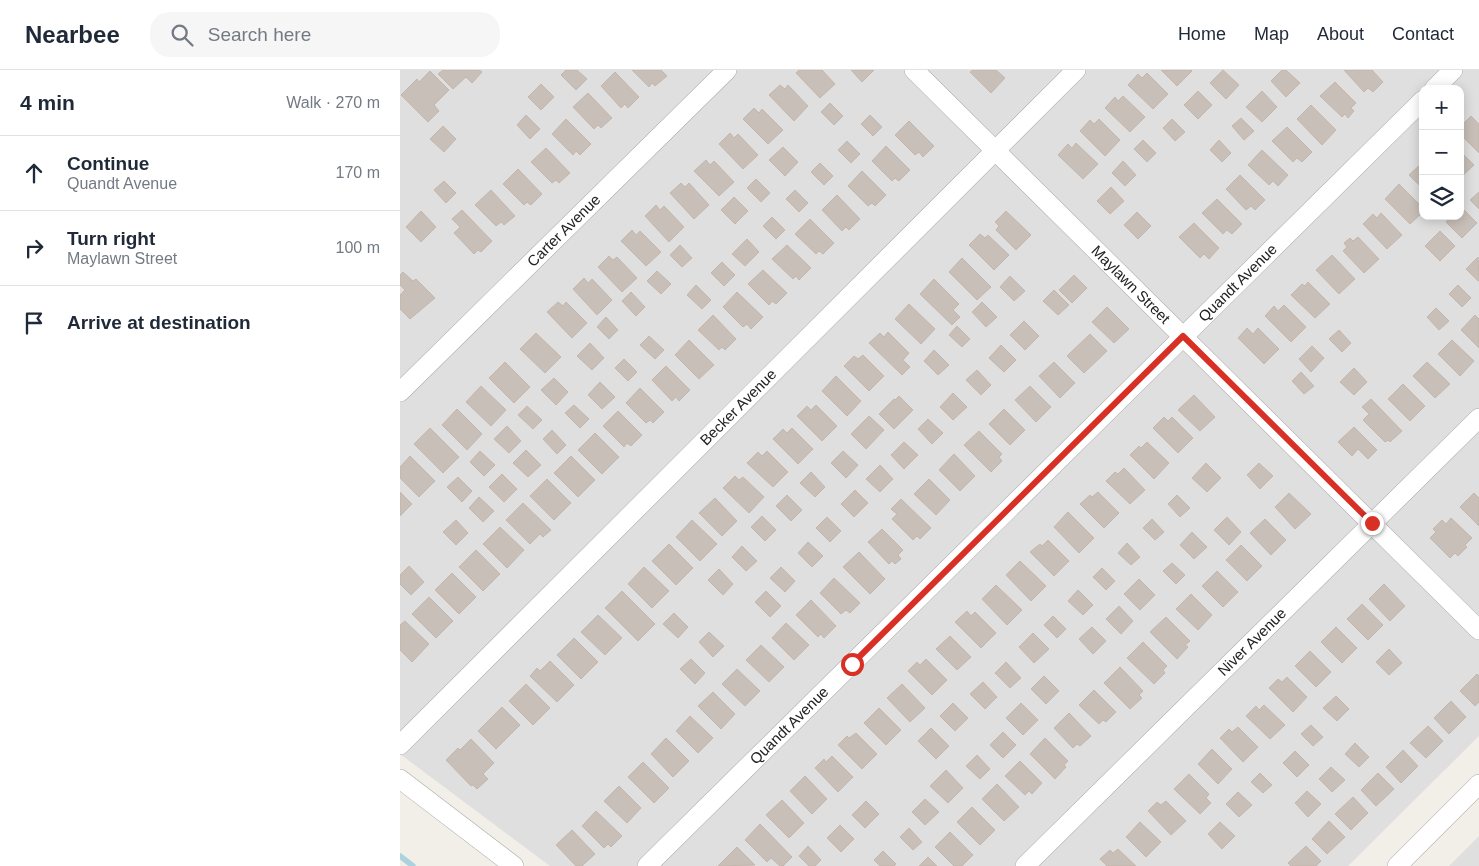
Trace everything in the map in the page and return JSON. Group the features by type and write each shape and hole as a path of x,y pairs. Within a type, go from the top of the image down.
{"street":[{"name":"Carter Avenue","path":"400,392 727,70"},
{"name":"Maylawn Street","path":"914,70 1479,630"},
{"name":"Becker Avenue","path":"400,745 1076,70"},
{"path":"1438,85 1453,70"},
{"name":"Quandt Avenue","path":"647,866 1419,104"},
{"name":"Niver Avenue","path":"1026,866 1479,418"},
{"path":"400,779 514,866"},
{"path":"1396,866 1479,784"}],"shaded area":[{"path":"400,70 1479,70 1479,736 1348,866 550,866 400,754"},
{"path":"1479,836 1479,866 1449,866"}],"building":[{"path":"443,70 479,70 482,72 472,83 466,77 453,89 438,74"},
{"path":"566,70 577,70 587,79 576,90 561,75"},
{"path":"632,70 661,70 667,76 655,86 652,83 649,87"},
{"path":"799,70 822,70 835,84 820,98 796,73"},
{"path":"851,70 874,70 862,82"},
{"path":"973,70 996,70 1005,78 991,93 970,72"},
{"path":"1161,70 1191,70 1192,71 1177,86"},
{"path":"1223,70 1239,85 1226,99 1210,83"},
{"path":"1282,70 1286,70 1300,83 1286,97 1271,81"},
{"path":"1344,70 1372,70 1383,82 1373,92 1368,88 1364,92"},
{"path":"430,71 449,90 434,105 439,111 428,122 401,95 417,79 419,82"},
{"path":"615,72 639,97 628,108 625,104 621,108 601,86"},
{"path":"1147,73 1168,94 1153,109 1128,85 1138,74 1142,78"},
{"path":"1335,82 1356,103 1351,108 1354,111 1348,118 1345,114 1342,117 1320,96"},
{"path":"541,84 554,97 541,110 528,97"},
{"path":"780,85 785,89 788,85 808,106 794,121 769,95"},
{"path":"1198,91 1212,105 1198,119 1184,105"},
{"path":"1262,91 1277,107 1262,122 1246,107"},
{"path":"588,93 612,118 601,128 598,125 594,129 573,107"},
{"path":"1123,96 1145,117 1130,132 1105,108 1115,97 1118,101"},
{"path":"830,103 843,116 834,125 821,112"},
{"path":"1311,105 1336,130 1322,145 1297,119"},
{"path":"754,108 759,113 762,109 783,130 768,144 743,119"},
{"path":"526,115 540,129 530,139 517,125"},
{"path":"870,115 882,127 873,136 861,124"},
{"path":"1471,116 1479,124 1479,153 1464,138 1464,123"},
{"path":"1241,118 1254,131 1244,140 1232,126"},
{"path":"566,119 591,144 580,155 576,151 573,155 552,134"},
{"path":"1099,119 1120,140 1105,156 1080,131 1090,120 1094,124"},
{"path":"1172,119 1185,132 1175,141 1163,128"},
{"path":"909,121 934,146 923,157 919,152 915,155 895,135"},
{"path":"443,126 456,139 444,152 430,139"},
{"path":"1287,127 1312,152 1302,162 1297,158 1293,162 1272,141"},
{"path":"730,133 734,138 738,134 758,155 743,169 719,144"},
{"path":"1143,140 1156,153 1147,162 1134,149"},
{"path":"1219,140 1231,153 1222,162 1210,150"},
{"path":"847,141 860,154 851,163 838,150"},
{"path":"1076,143 1098,164 1083,179 1058,155 1068,144 1072,148"},
{"path":"886,146 910,170 899,181 895,178 892,181 872,161"},
{"path":"783,147 798,162 785,176 769,160"},
{"path":"546,148 570,173 559,183 556,180 552,183 531,162"},
{"path":"1262,150 1288,175 1278,186 1273,181 1269,185 1248,165"},
{"path":"1464,155 1474,165 1464,174"},
{"path":"706,160 710,165 714,161 734,182 719,196 694,171"},
{"path":"1123,161 1136,175 1125,186 1112,173"},
{"path":"820,163 833,176 824,185 811,172"},
{"path":"1419,166 1419,185 1409,175"},
{"path":"518,169 542,194 531,205 527,202 524,205 503,184"},
{"path":"862,171 886,195 875,206 872,203 868,206 848,186"},
{"path":"1240,175 1265,200 1255,210 1251,206 1246,210 1226,189"},
{"path":"756,179 770,193 761,202 747,188"},
{"path":"444,181 456,193 446,203 434,190"},
{"path":"681,183 685,187 689,183 709,205 694,219 670,193"},
{"path":"1399,184 1419,204 1419,216 1410,224 1385,199"},
{"path":"1111,187 1124,201 1110,214 1097,201"},
{"path":"491,190 515,216 504,225 501,222 496,226 475,205"},
{"path":"795,190 808,203 799,212 786,199"},
{"path":"1479,192 1479,209 1470,200"},
{"path":"837,195 860,219 849,230 846,227 842,231 822,210"},
{"path":"734,197 748,211 735,224 721,210"},
{"path":"1217,199 1242,224 1232,234 1227,230 1223,234 1202,213"},
{"path":"656,205 660,210 664,206 684,227 669,242 645,216"},
{"path":"462,210 492,241 481,252 478,250 474,254 454,233 460,227 452,219"},
{"path":"1464,210 1477,223 1462,238 1446,222 1448,220 1464,220"},
{"path":"421,211 436,227 421,242 406,227"},
{"path":"1006,211 1031,235 1016,250 996,230 999,226 995,222"},
{"path":"1137,212 1151,226 1138,239 1124,225"},
{"path":"1381,213 1402,235 1387,249 1363,224 1373,214 1377,218"},
{"path":"772,217 785,230 776,239 763,226"},
{"path":"810,219 834,243 823,254 819,251 816,254 795,234"},
{"path":"1194,223 1219,248 1209,259 1204,254 1200,258 1179,237"},
{"path":"632,230 636,235 640,231 661,252 646,266 621,241"},
{"path":"1440,231 1455,246 1440,261 1425,246"},
{"path":"980,234 985,238 988,235 1009,255 994,270 969,245"},
{"path":"1358,237 1379,259 1364,273 1343,251 1347,247 1344,243 1350,238 1353,241"},
{"path":"747,239 759,252 745,266 732,254"},
{"path":"680,245 692,258 682,267 670,255"},
{"path":"787,245 811,268 799,280 796,276 793,279 772,259"},
{"path":"1332,255 1355,279 1339,294 1316,270"},
{"path":"609,256 613,260 617,257 637,278 622,292 598,267"},
{"path":"1478,257 1479,280 1478,281 1466,269"},
{"path":"962,258 991,287 977,300 949,272"},
{"path":"722,262 735,275 724,286 711,273"},
{"path":"763,270 787,293 776,304 772,301 769,305 748,284"},
{"path":"657,271 671,284 661,294 647,281"},
{"path":"403,272 413,281 416,279 435,298 410,319 400,309 400,295 405,290 400,285 400,275"},
{"path":"1074,275 1087,288 1072,303 1059,290"},
{"path":"1010,276 1025,291 1014,301 1000,287"},
{"path":"584,278 588,283 592,279 612,300 597,315 573,289"},
{"path":"934,279 959,304 953,310 960,317 952,325 920,294"},
{"path":"1308,282 1330,304 1315,318 1291,295 1302,284 1305,286"},
{"path":"696,285 711,300 702,309 687,295"},
{"path":"1458,285 1471,298 1462,307 1449,294"},
{"path":"1054,290 1069,305 1058,315 1043,301"},
{"path":"631,292 645,307 636,316 622,301"},
{"path":"737,292 763,317 751,329 747,324 743,327 723,307"},
{"path":"558,302 563,306 566,302 587,323 572,338 547,312"},
{"path":"982,302 997,317 986,327 972,312"},
{"path":"909,304 935,329 921,344 895,319"},
{"path":"1284,305 1306,327 1291,342 1265,316 1274,306 1278,311"},
{"path":"1107,307 1129,329 1114,343 1092,322"},
{"path":"1436,308 1449,321 1439,330 1427,317"},
{"path":"713,315 736,339 725,350 722,347 719,350 698,330"},
{"path":"1475,315 1479,319 1479,348 1461,330"},
{"path":"606,317 618,330 609,339 597,327"},
{"path":"1024,321 1039,336 1025,350 1010,335"},
{"path":"957,326 970,339 962,347 949,335"},
{"path":"1247,328 1253,334 1258,328 1279,349 1264,364 1238,338"},
{"path":"1339,330 1351,343 1342,352 1329,339"},
{"path":"888,332 909,353 903,360 910,367 902,375 869,343 880,333 884,337"},
{"path":"536,333 561,357 545,373 520,349"},
{"path":"1090,334 1107,351 1084,373 1067,356"},
{"path":"649,336 664,350 655,359 640,345"},
{"path":"689,340 714,365 699,379 675,355"},
{"path":"1452,340 1474,361 1460,376 1438,354"},
{"path":"590,343 604,358 592,370 577,356"},
{"path":"1001,345 1016,360 1004,372 989,358"},
{"path":"1312,346 1324,358 1311,372 1299,359"},
{"path":"934,350 949,365 938,375 924,361"},
{"path":"863,355 884,376 869,391 844,366 854,356 858,359"},
{"path":"624,359 637,372 628,381 615,368"},
{"path":"505,362 530,387 514,403 489,378"},
{"path":"1054,362 1075,383 1060,398 1039,376"},
{"path":"1427,362 1450,384 1435,398 1413,376"},
{"path":"666,366 690,390 679,401 676,397 672,401 652,380"},
{"path":"1354,368 1367,382 1354,395 1340,382"},
{"path":"977,370 991,385 981,395 966,380"},
{"path":"1301,372 1314,386 1304,394 1292,381"},
{"path":"836,376 861,401 847,416 822,391"},
{"path":"554,378 568,392 556,405 541,390"},
{"path":"600,382 615,397 602,409 588,395"},
{"path":"1403,384 1425,406 1410,421 1388,399"},
{"path":"481,386 506,410 491,426 466,402"},
{"path":"1030,386 1051,407 1036,422 1015,400"},
{"path":"640,388 664,412 653,423 650,420 646,423 626,403"},
{"path":"953,393 967,407 953,420 940,407"},
{"path":"1194,395 1215,417 1200,431 1178,410"},
{"path":"899,396 913,410 894,429 879,414"},
{"path":"1371,399 1402,431 1390,442 1388,440 1385,442 1363,420 1369,414 1362,407"},
{"path":"574,405 589,419 580,428 565,413"},
{"path":"816,405 837,426 822,441 797,416 807,406 811,410"},
{"path":"527,406 542,420 533,429 518,415"},
{"path":"457,409 482,434 467,450 442,425"},
{"path":"1004,409 1025,430 1010,445 989,424"},
{"path":"618,411 642,435 631,446 627,443 624,447 603,426"},
{"path":"869,416 884,430 866,449 851,434"},
{"path":"1164,417 1168,421 1172,417 1193,438 1178,453 1153,428"},
{"path":"928,419 943,433 932,444 918,429"},
{"path":"507,426 521,441 509,453 494,439"},
{"path":"1354,427 1377,450 1368,459 1358,449 1352,456 1338,442"},
{"path":"430,428 459,457 443,473 414,444"},
{"path":"792,428 813,449 798,464 773,439 783,429 787,433"},
{"path":"552,430 566,445 557,454 543,439"},
{"path":"979,431 1002,454 999,457 1002,461 991,472 964,445"},
{"path":"595,433 619,457 602,474 578,450"},
{"path":"904,442 918,455 904,469 891,455"},
{"path":"1147,442 1169,463 1154,479 1130,455 1139,446 1141,448"},
{"path":"526,450 541,465 528,477 513,463"},
{"path":"480,451 495,465 484,476 470,462"},
{"path":"767,451 788,472 773,487 747,463 758,452 762,456"},
{"path":"843,451 858,465 846,478 831,463"},
{"path":"954,454 975,476 960,491 939,470"},
{"path":"410,456 435,481 419,497 400,478 400,467"},
{"path":"571,456 595,480 578,497 554,473"},
{"path":"1206,463 1221,478 1207,492 1192,478"},
{"path":"1259,463 1273,476 1260,489 1247,475"},
{"path":"880,465 893,479 880,492 866,479"},
{"path":"1124,468 1145,490 1130,504 1106,481 1115,472 1118,474"},
{"path":"811,472 825,487 815,497 800,483"},
{"path":"502,474 517,489 504,502 489,487"},
{"path":"735,476 739,480 743,477 764,497 749,513 723,488"},
{"path":"458,477 472,491 462,502 447,487"},
{"path":"547,479 571,503 554,520 530,496"},
{"path":"929,479 950,500 936,515 914,494"},
{"path":"855,490 868,503 854,517 841,504"},
{"path":"400,492 412,504 400,516"},
{"path":"1098,492 1119,513 1104,528 1080,504 1090,495 1092,497"},
{"path":"1289,493 1311,514 1295,529 1275,507"},
{"path":"1474,493 1479,498 1479,526 1460,507"},
{"path":"787,495 802,510 791,521 776,506"},
{"path":"1177,495 1190,508 1180,517 1168,504"},
{"path":"479,497 494,511 483,522 469,508"},
{"path":"715,498 737,521 722,536 699,513"},
{"path":"901,499 931,528 920,539 917,536 913,540 892,519 897,514 891,509"},
{"path":"523,503 551,530 543,537 540,534 530,544 506,520"},
{"path":"1068,512 1094,538 1079,553 1054,527"},
{"path":"762,516 776,530 765,541 751,527"},
{"path":"827,517 841,531 830,542 816,528"},
{"path":"1227,517 1241,532 1229,545 1214,530"},
{"path":"1451,518 1472,538 1465,545 1467,547 1458,556 1455,553 1450,558 1430,538 1436,532 1433,529 1442,520 1446,524"},
{"path":"1152,519 1164,532 1155,540 1143,528"},
{"path":"1265,519 1286,540 1271,555 1250,533"},
{"path":"456,520 468,533 456,545 443,532"},
{"path":"692,520 717,544 700,561 676,537"},
{"path":"500,527 524,550 507,568 483,544"},
{"path":"882,529 903,550 898,555 901,559 895,564 892,561 889,564 868,542"},
{"path":"1192,532 1207,547 1194,559 1180,545"},
{"path":"1048,540 1069,561 1054,576 1030,552 1040,544 1042,546"},
{"path":"808,542 823,556 812,567 798,553"},
{"path":"1127,543 1140,557 1131,565 1118,553"},
{"path":"669,544 693,568 676,585 652,561"},
{"path":"1241,545 1262,566 1247,581 1226,560"},
{"path":"742,546 757,561 746,571 732,557"},
{"path":"476,550 500,574 483,591 459,567"},
{"path":"859,552 885,579 870,594 843,567"},
{"path":"1020,561 1046,586 1031,601 1006,575"},
{"path":"1172,563 1185,575 1176,584 1163,571"},
{"path":"409,566 424,582 411,595 400,584 400,575"},
{"path":"644,567 669,591 652,608 628,584"},
{"path":"781,567 795,581 785,592 770,578"},
{"path":"1102,568 1115,581 1106,590 1093,577"},
{"path":"719,569 733,584 723,595 708,580"},
{"path":"1217,571 1238,592 1223,607 1202,586"},
{"path":"452,573 476,597 459,614 435,590"},
{"path":"834,578 860,603 850,613 846,610 841,614 820,593"},
{"path":"1139,579 1155,595 1140,610 1124,594"},
{"path":"1384,584 1405,606 1390,621 1369,599"},
{"path":"996,585 1022,610 1007,625 982,599"},
{"path":"1078,590 1093,605 1083,615 1068,601"},
{"path":"622,591 655,624 638,641 605,608"},
{"path":"766,591 781,606 770,617 755,602"},
{"path":"1191,594 1212,615 1198,630 1176,609"},
{"path":"429,597 453,621 436,638 412,614"},
{"path":"811,600 836,626 824,638 821,634 818,637 796,615"},
{"path":"1362,604 1383,625 1368,640 1347,619"},
{"path":"1119,606 1133,621 1121,634 1106,619"},
{"path":"967,611 971,616 975,612 996,633 981,648 955,622"},
{"path":"674,613 688,627 678,638 663,624"},
{"path":"598,615 622,638 605,655 581,632"},
{"path":"1053,616 1066,629 1057,638 1044,625"},
{"path":"1166,617 1190,641 1185,645 1188,647 1177,659 1150,632"},
{"path":"405,621 429,644 412,662 400,650 400,625"},
{"path":"786,623 809,645 794,660 772,638"},
{"path":"1092,627 1106,641 1093,654 1079,639"},
{"path":"1336,627 1357,648 1342,663 1321,642"},
{"path":"709,632 724,646 713,657 699,642"},
{"path":"1033,633 1049,649 1034,663 1019,647"},
{"path":"950,636 971,657 957,670 936,649"},
{"path":"574,638 598,662 581,679 557,655"},
{"path":"1143,642 1167,666 1163,670 1165,673 1154,684 1127,658"},
{"path":"761,645 784,667 769,682 746,660"},
{"path":"1389,649 1402,663 1389,675 1376,662"},
{"path":"1310,651 1331,672 1316,687 1295,666"},
{"path":"691,659 705,673 695,684 680,669"},
{"path":"926,659 947,680 932,695 908,671 917,662 920,665"},
{"path":"550,661 574,685 557,702 530,676 537,668 540,671"},
{"path":"1006,662 1021,678 1010,688 995,673"},
{"path":"1120,667 1143,691 1139,695 1142,698 1130,709 1104,683"},
{"path":"737,669 760,691 745,706 722,684"},
{"path":"1477,674 1479,676 1479,702 1475,706 1460,691"},
{"path":"1044,676 1059,691 1046,704 1031,689"},
{"path":"1287,677 1307,697 1293,712 1269,688 1278,679 1282,682"},
{"path":"983,682 997,697 985,709 970,694"},
{"path":"526,684 550,708 533,725 509,701"},
{"path":"902,684 925,708 910,722 887,698"},
{"path":"1094,690 1116,712 1106,722 1103,720 1099,724 1079,705"},
{"path":"713,692 735,714 721,729 698,706"},
{"path":"1336,696 1349,709 1337,721 1323,708"},
{"path":"1451,701 1466,717 1449,734 1434,718"},
{"path":"953,703 968,718 955,731 940,716"},
{"path":"1021,703 1038,720 1023,735 1006,718"},
{"path":"1264,705 1285,725 1270,739 1246,716 1256,706 1259,710"},
{"path":"502,707 520,725 496,749 478,731"},
{"path":"879,708 901,730 886,745 864,723"},
{"path":"1069,713 1091,736 1080,746 1077,744 1073,748 1054,728"},
{"path":"690,716 713,738 698,753 676,731"},
{"path":"1311,725 1323,737 1313,746 1301,734"},
{"path":"1428,726 1443,741 1426,758 1410,743"},
{"path":"1238,727 1258,747 1243,762 1220,738 1229,729 1232,732"},
{"path":"931,728 949,746 936,759 918,741"},
{"path":"1003,732 1016,745 1003,758 990,745"},
{"path":"856,733 877,754 862,769 838,745 847,736 849,738"},
{"path":"666,738 689,761 673,777 651,754"},
{"path":"1045,738 1068,761 1064,765 1066,767 1055,779 1030,754"},
{"path":"471,739 494,763 483,774 488,779 477,789 473,785 471,786 446,760"},
{"path":"1355,743 1369,757 1359,767 1345,754"},
{"path":"1212,749 1232,769 1218,784 1198,764"},
{"path":"1403,750 1418,766 1401,783 1386,767"},
{"path":"1295,751 1309,765 1297,777 1283,763"},
{"path":"977,755 990,769 980,779 966,766"},
{"path":"832,756 853,777 838,792 815,768 824,759 826,762"},
{"path":"1020,761 1042,783 1032,794 1029,791 1025,795 1005,776"},
{"path":"643,762 669,788 654,803 628,777"},
{"path":"1331,767 1345,780 1332,792 1319,779"},
{"path":"946,770 963,788 948,803 930,786"},
{"path":"1260,773 1272,785 1263,793 1251,782"},
{"path":"1378,773 1394,789 1376,806 1361,790"},
{"path":"1189,774 1209,794 1206,798 1211,803 1200,814 1174,789"},
{"path":"805,776 827,799 812,814 790,791"},
{"path":"997,784 1019,807 1004,821 982,799"},
{"path":"619,786 641,808 627,823 604,801"},
{"path":"1307,791 1321,804 1308,817 1295,803"},
{"path":"1238,792 1252,805 1239,817 1226,804"},
{"path":"1353,797 1368,813 1351,830 1335,814"},
{"path":"925,799 939,812 925,825 912,812"},
{"path":"782,800 804,823 789,838 766,815"},
{"path":"866,801 879,814 865,828 852,815"},
{"path":"1166,801 1186,821 1171,835 1148,811 1157,802 1161,805"},
{"path":"972,807 995,830 980,845 957,822"},
{"path":"596,811 622,836 611,847 608,844 604,848 582,826"},
{"path":"1329,821 1345,837 1327,854 1312,839"},
{"path":"1140,822 1161,842 1146,857 1126,837"},
{"path":"1220,822 1235,836 1222,849 1208,834"},
{"path":"760,824 792,857 783,866 780,866 771,858 767,862 745,840"},
{"path":"840,825 854,839 841,852 827,838"},
{"path":"909,828 922,842 913,850 900,837"},
{"path":"572,830 595,854 582,866 576,866 556,845"},
{"path":"950,832 973,855 962,866 954,866 935,847"},
{"path":"808,846 821,860 815,866 809,866 799,856"},
{"path":"1306,846 1321,861 1316,866 1291,866 1288,863"},
{"path":"737,847 755,865 718,866"},
{"path":"1118,849 1136,866 1107,866 1100,859 1110,850 1113,853"},
{"path":"883,851 896,864 894,866 880,866 874,860"},
{"path":"928,857 937,866 919,866"}],"waterway":[{"path":"400,856 413,866"}],"route":[{"path":"852,664 1183,336 1372,523"}]}
